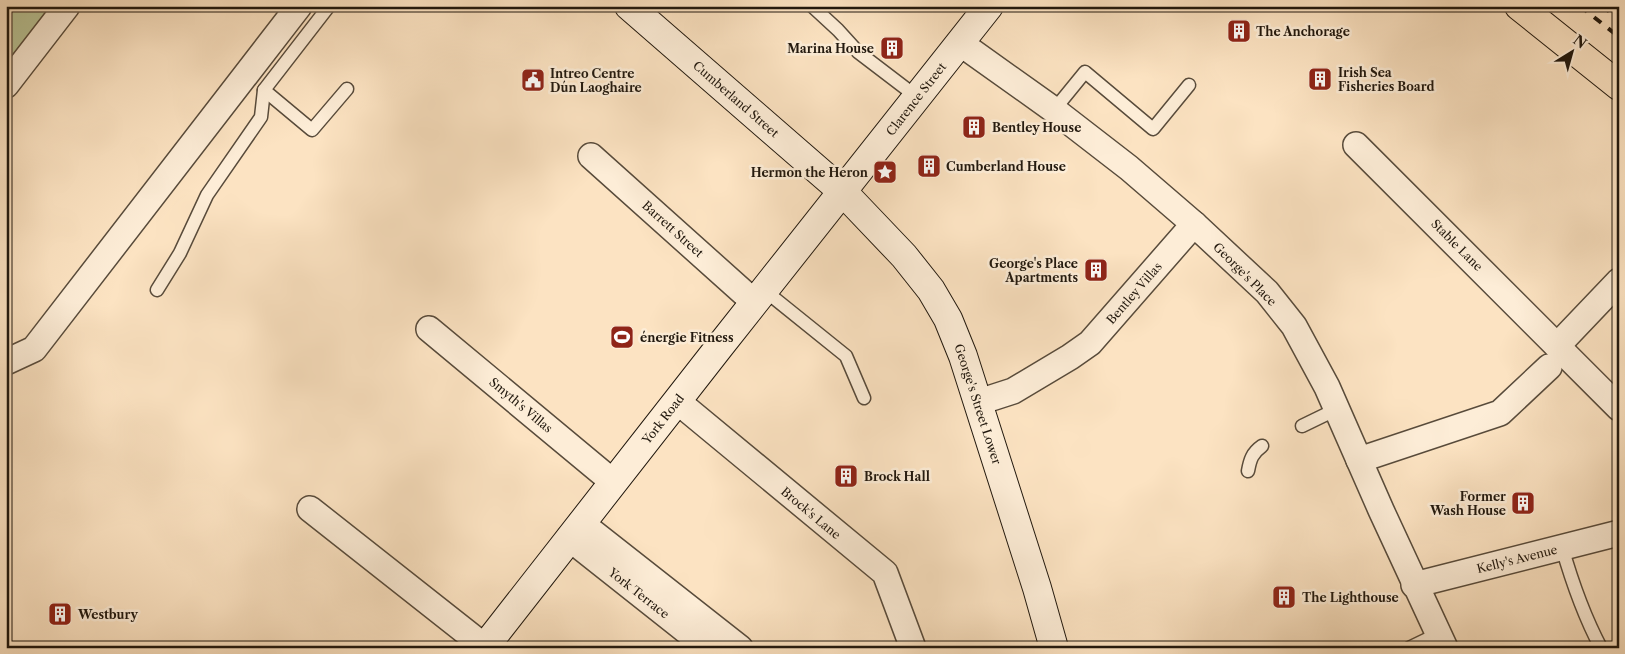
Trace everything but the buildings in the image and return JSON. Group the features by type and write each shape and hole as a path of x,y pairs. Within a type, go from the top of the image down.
{"highway":[{"path":"1519,6 1619,86"}],"main road":[{"name":"Cumberland Street","path":"629,6 843,192"},
{"name":"Clarence Street","path":"843,192 989,6"},
{"name":"York Road","path":"484,647 759,296 843,192"},
{"name":"George's Street Lower","path":"843,192 904,256 931,290 948,319 979,402 1053,648"}],"street":[{"path":"6,84 67,6"},
{"path":"6,362 34,349 299,6"},
{"name":"George's Place","path":"960,43 1054,110 1129,168 1194,224 1267,292 1294,326 1327,387 1414,585 1442,641"},
{"name":"Stable Lane","path":"1356,145 1553,356 1619,408"},
{"name":"Barrett Street","path":"591,156 759,296"},
{"name":"Bentley Villas","path":"979,402 1013,391 1090,343 1194,224"},
{"path":"1359,460 1500,413 1619,281"},
{"name":"Smyth's Villas","path":"428,329 613,482"},
{"name":"Brock's Lane","path":"677,401 885,573 913,648"},
{"path":"310,509 484,647"},
{"path":"575,531 740,648"},
{"name":"York Terrace","path":"575,531 708,648"},
{"name":"Kelly's Avenue","path":"1414,585 1619,533"}],"lane":[{"path":"157,290 180,253 206,194 261,117 264,90 329,6"},
{"path":"812,6 858,52 917,97"},
{"path":"1054,110 1085,72 1153,130 1189,85"},
{"path":"264,90 312,130 347,89"},
{"path":"759,296 846,356 864,398"},
{"path":"1302,426 1337,409"},
{"path":"1248,472 1250,459 1256,450 1262,446"},
{"path":"1562,547 1582,606 1601,648"},
{"path":"1409,648 1442,641"}],"green space":[{"path":"6,6 50,6 6,65"}],"railway":[{"path":"1580,6 1619,37"},
{"path":"1602,6 1619,19"}],"place":[{"name":"The Anchorage","path":"1239,31"},
{"name":"Marina House","path":"892,48"},
{"name":"Irish Sea Fisheries Board","path":"1320,79"},
{"name":"Intreo Centre Dún Laoghaire","path":"533,80"},
{"name":"Bentley House","path":"974,127"},
{"name":"Cumberland House","path":"929,166"},
{"name":"Hermon the Heron","path":"885,172"},
{"name":"George's Place Apartments","path":"1096,270"},
{"name":"énergie Fitness","path":"622,337"},
{"name":"Brock Hall","path":"846,476"},
{"name":"Former Wash House","path":"1523,503"},
{"name":"The Lighthouse","path":"1284,597"},
{"name":"Westbury","path":"60,614"}]}
